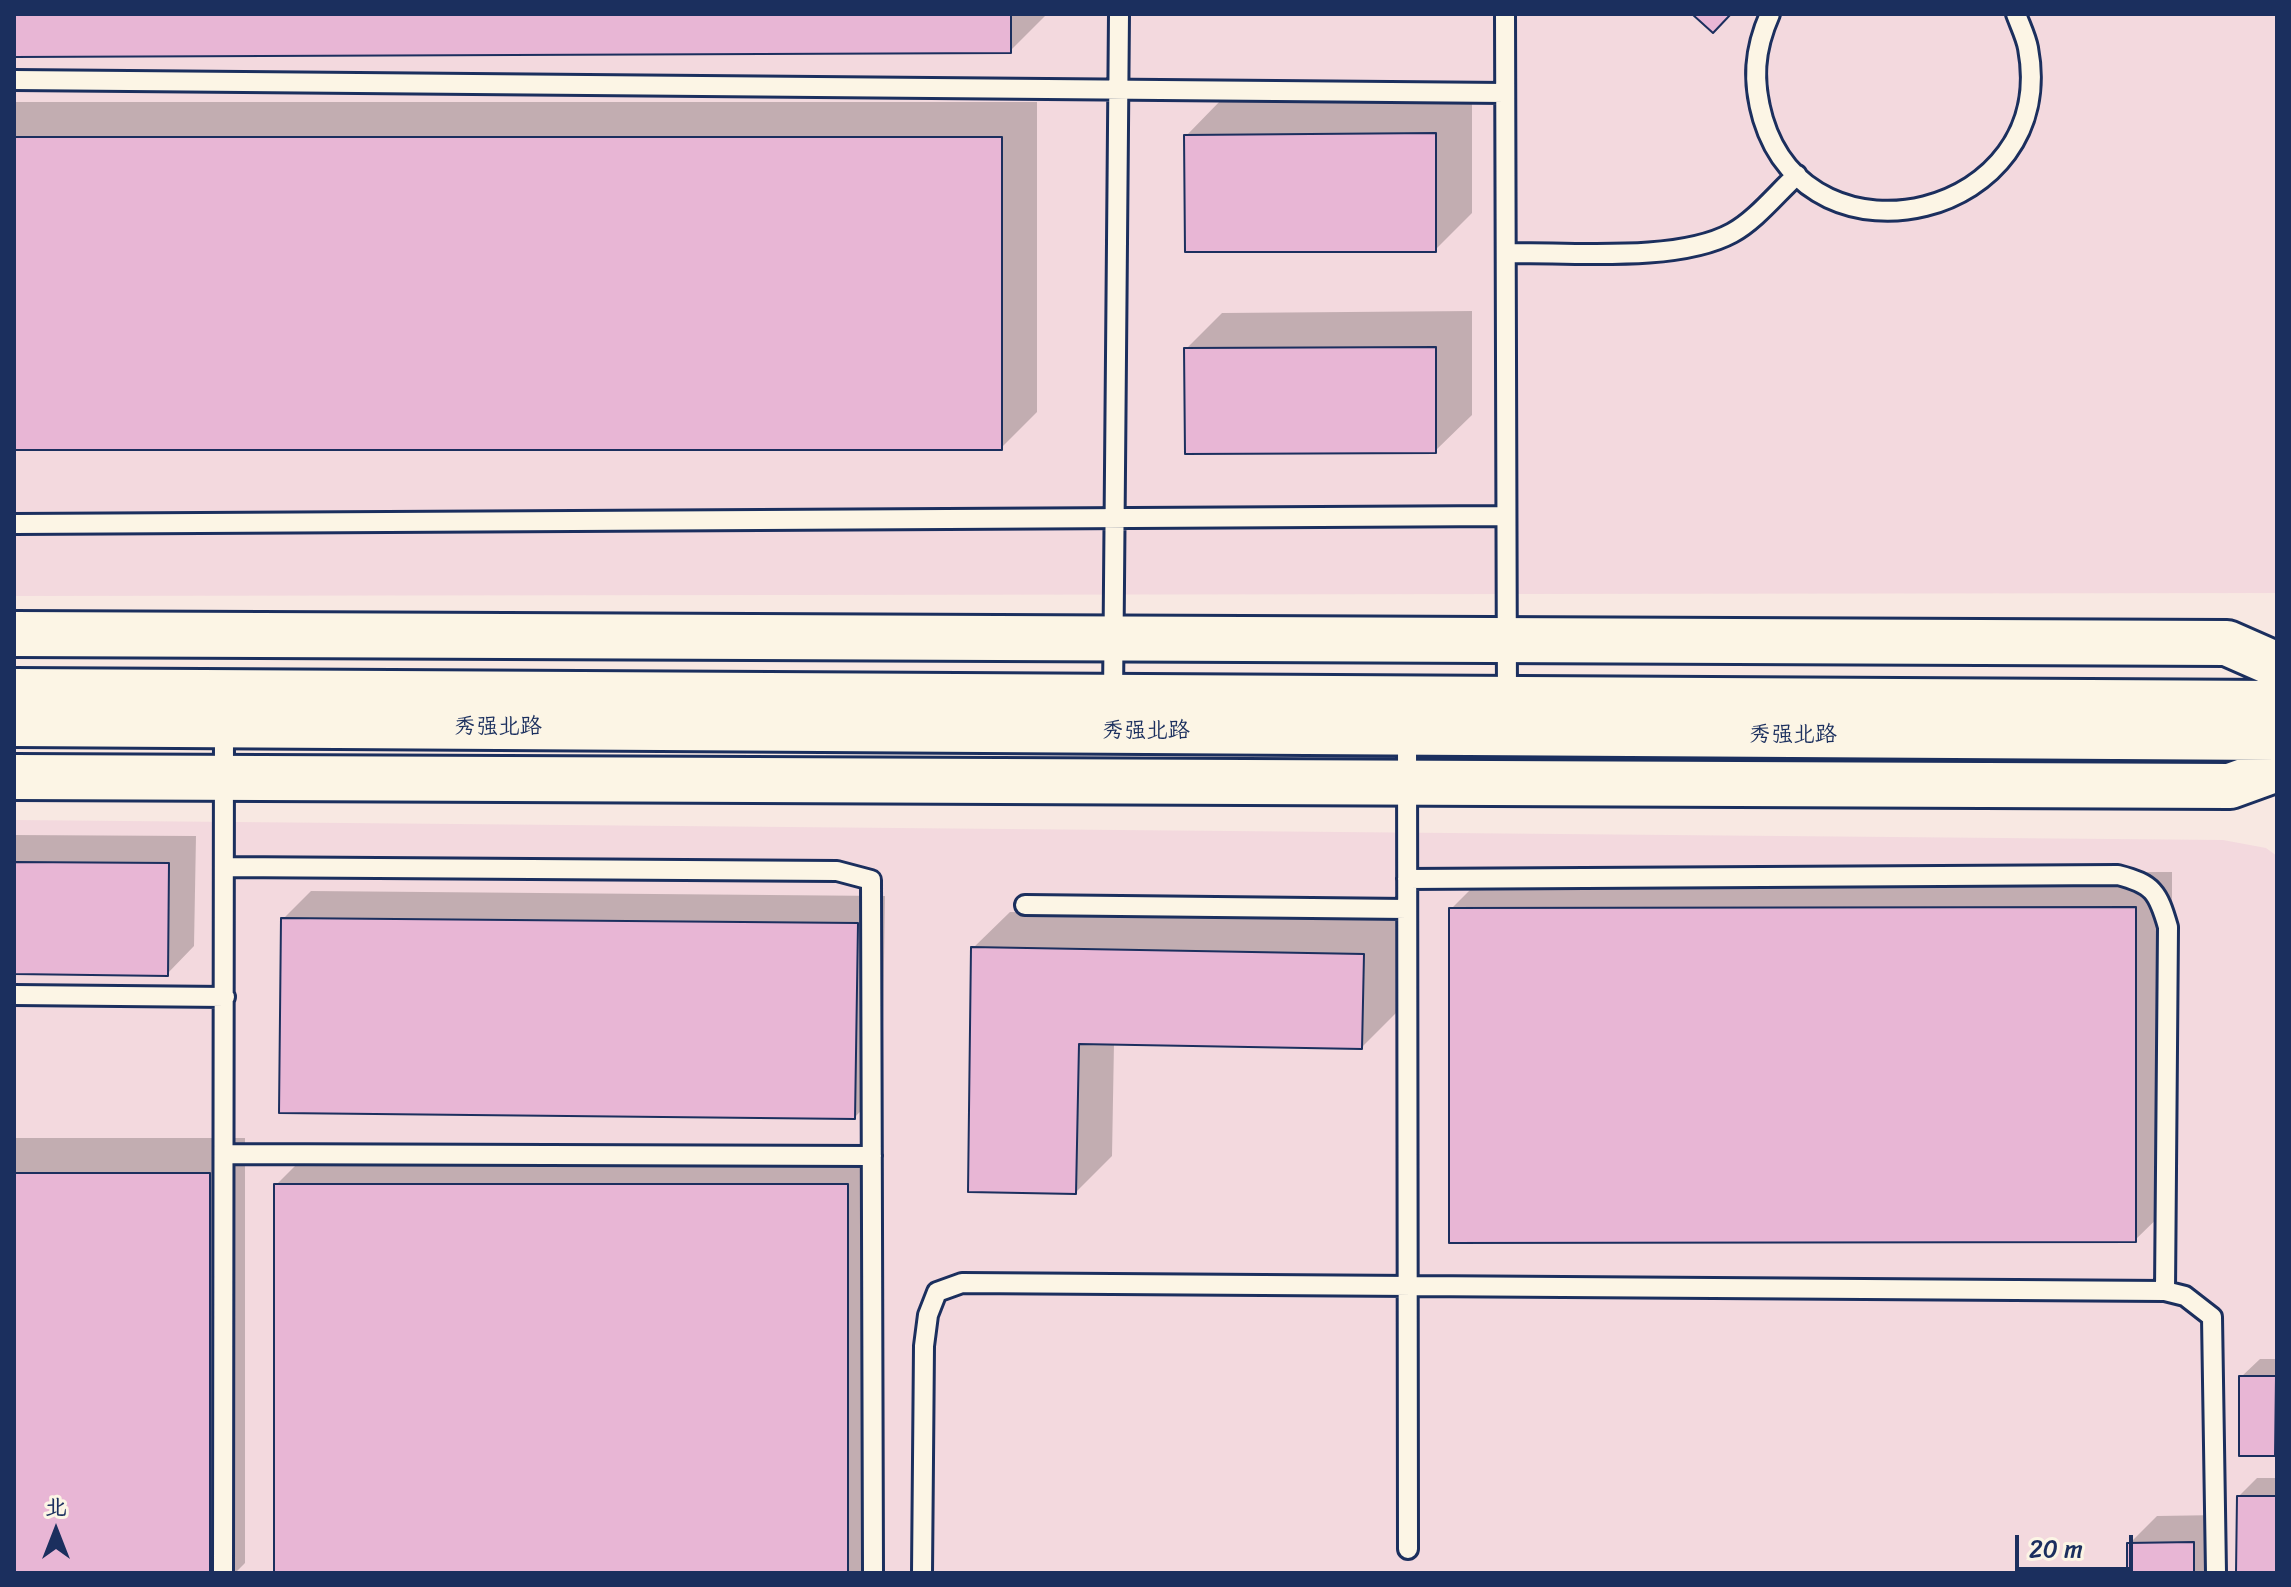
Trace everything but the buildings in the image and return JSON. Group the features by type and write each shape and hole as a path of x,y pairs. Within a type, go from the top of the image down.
{"street":[{"path":"14,634 2227,643 2277,665"},
{"name":"秀强北路","path":"14,691 224,709 1507,716 2277,738"},
{"name":"秀强北路","path":"14,724 224,709 1113,697 1407,715"},
{"name":"秀强北路","path":"1507,716 2277,703"},
{"path":"14,777 2230,786 2277,769"}],"lane":[{"path":"1113,697 1119,14"},
{"path":"1505,14 1507,716"},
{"path":"1770,14 1757,44 1755,91 1769,137 1797,175 1833,200 1875,212 1918,210 1959,196 1994,169 2019,133 2030,91 2028,48 2016,14"},
{"path":"14,80 1505,93"},
{"path":"1506,253 1667,251 1699,246 1734,232 1797,175"},
{"path":"14,524 1506,516"},
{"path":"223,1573 224,709"},
{"path":"1407,715 1408,1549"},
{"path":"225,867 837,871 871,880 873,1573"},
{"path":"1407,879 2118,875 2145,882 2160,900 2168,927 2165,1291"},
{"path":"1025,905 1407,909"},
{"path":"14,995 225,997"},
{"path":"224,1154 872,1156"},
{"path":"922,1573 924,1346 928,1315 937,1292 962,1283 2165,1291 2185,1296 2212,1317 2216,1573"}],"shaded area":[{"path":"14,14 2277,14 2277,593 14,596"},
{"path":"14,820 2223,840 2266,848 2277,856 2277,1573 14,1573"}]}
